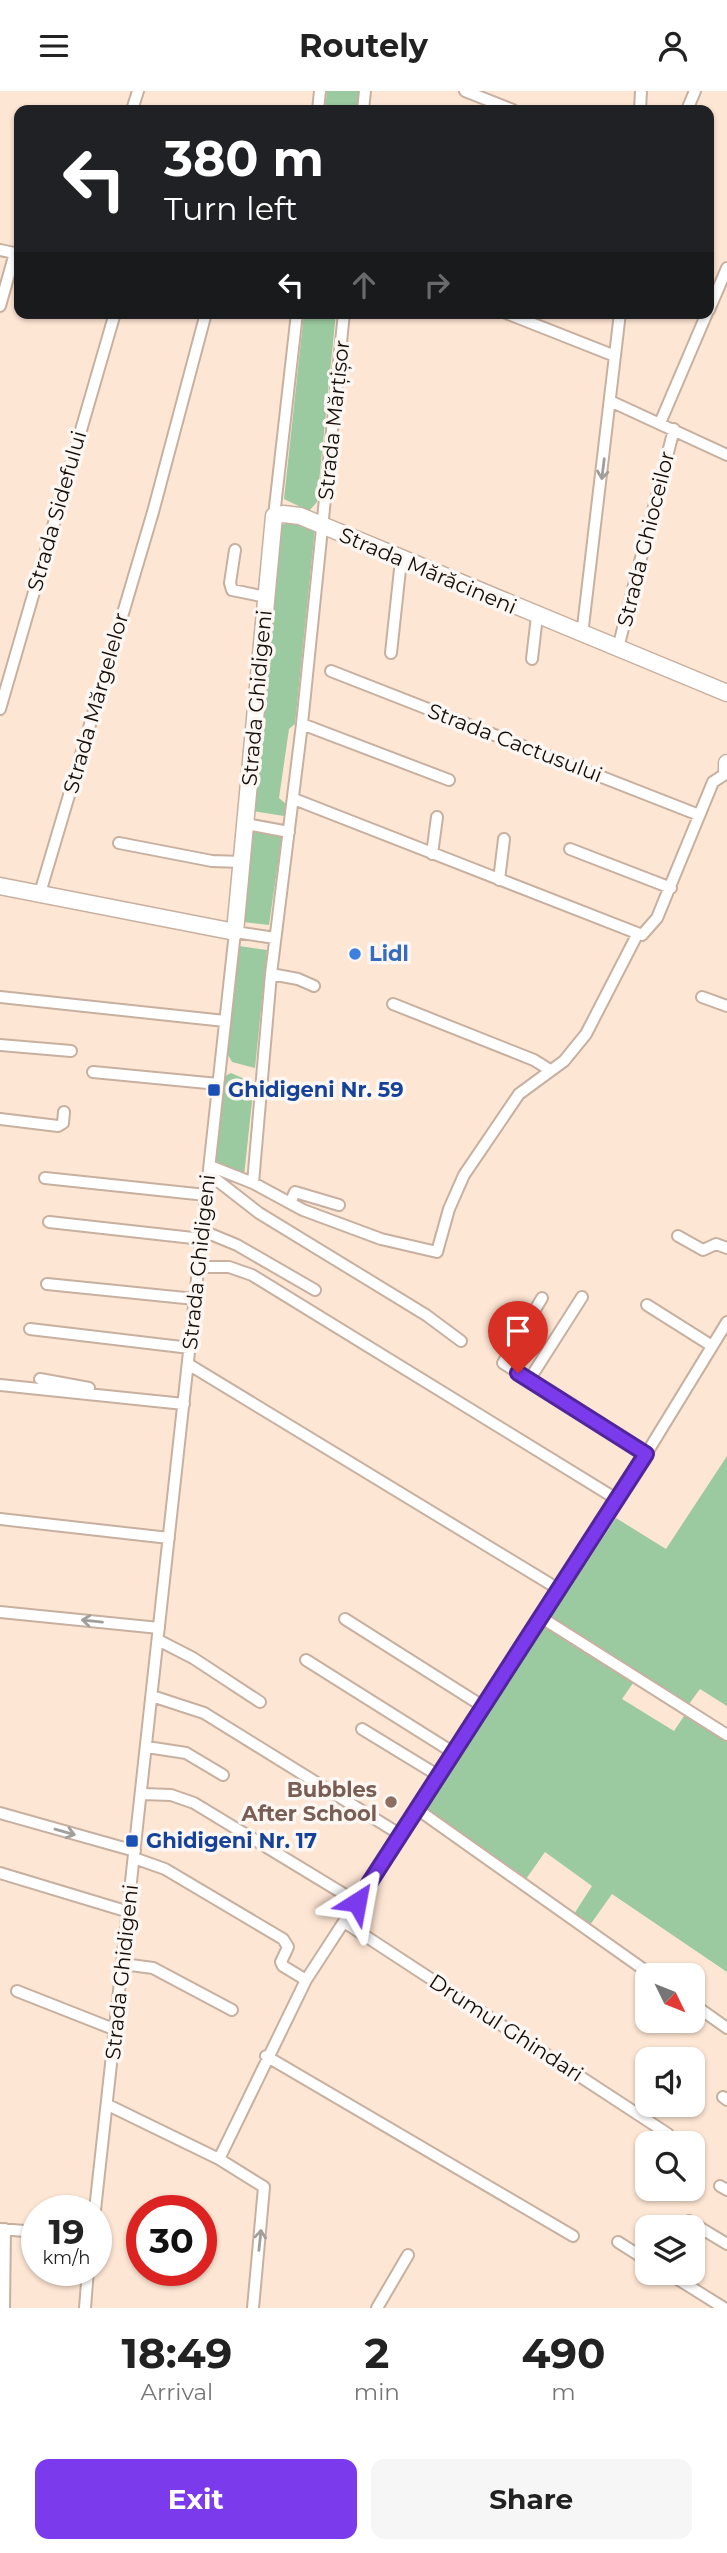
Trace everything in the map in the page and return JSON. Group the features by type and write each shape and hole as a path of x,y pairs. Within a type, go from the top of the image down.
{"street":[{"path":"465,91 500,105"},
{"path":"0,306 14,262"},
{"name":"Strada Ghioceilor","path":"714,298 727,268"},
{"name":"Strada Sidefului","path":"0,709 113,319"},
{"name":"Strada Mărgelelor","path":"40,893 153,512 204,319"},
{"name":"Strada Ghidigeni","path":"97,2195 219,1084 274,516 296,319"},
{"name":"Strada Mărțișor","path":"253,1183 271,974 294,799 343,319"},
{"path":"521,319 615,356"},
{"path":"582,635 619,319"},
{"name":"Strada Ghioceilor","path":"660,423 705,319"},
{"path":"610,401 727,456"},
{"name":"Strada Ghioceilor","path":"618,649 674,429"},
{"name":"Strada Mărăcineni","path":"274,516 300,516 537,617 727,693"},
{"path":"235,550 230,583 232,590 266,597"},
{"path":"391,653 401,560"},
{"path":"532,659 537,617"},
{"name":"Strada Cactusului","path":"331,671 699,815"},
{"path":"302,724 449,780"},
{"path":"209,1170 253,1183 290,1203 381,1238 437,1252 449,1209 464,1175 513,1101 528,1084 570,1054 586,1034 671,888 713,782 727,772 727,763"},
{"path":"294,799 642,934"},
{"path":"432,854 438,817"},
{"path":"246,824 289,832"},
{"path":"499,880 504,839"},
{"path":"120,843 212,860 242,862"},
{"path":"570,849 671,888"},
{"path":"0,886 275,938"},
{"path":"271,974 298,979 314,986"},
{"path":"0,997 225,1021"},
{"path":"702,997 727,1006"},
{"path":"393,1004 534,1060 550,1070"},
{"path":"0,1045 71,1051"},
{"path":"93,1072 219,1084"},
{"path":"0,1119 58,1126 63,1123 64,1112"},
{"path":"209,1170 259,1213 426,1315 461,1341"},
{"path":"45,1178 206,1195"},
{"path":"290,1203 295,1192 339,1205"},
{"path":"49,1222 202,1235 237,1245 316,1290"},
{"path":"678,1236 703,1250 716,1244 727,1248"},
{"path":"199,1267 229,1267 252,1275 618,1500"},
{"path":"47,1284 195,1299"},
{"path":"531,1381 582,1297"},
{"path":"542,1298 503,1363 646,1454"},
{"path":"647,1305 712,1346"},
{"path":"219,2158 266,2056 306,1980 618,1500 727,1322"},
{"path":"30,1329 190,1348"},
{"path":"188,1364 560,1590"},
{"path":"40,1379 184,1401"},
{"path":"0,1385 184,1401"},
{"path":"0,1519 169,1538"},
{"path":"0,1612 159,1634 260,1702"},
{"path":"542,1618 727,1735"},
{"path":"345,1619 484,1707"},
{"path":"306,1660 454,1753"},
{"path":"152,1696 205,1713 401,1835"},
{"path":"362,1729 439,1776"},
{"path":"147,1747 186,1753 223,1775"},
{"path":"142,1794 171,1795 194,1803 357,1902"},
{"path":"417,1809 635,1963"},
{"path":"0,1813 135,1855 165,1870 283,1939 288,1947 281,1962 283,1966 306,1980"},
{"path":"0,1873 129,1912"},
{"name":"Drumul Ghindari","path":"344,1922 663,2131"},
{"path":"123,1964 153,1968 232,2010"},
{"path":"17,1991 116,2030"},
{"path":"705,2012 727,2028"},
{"path":"266,2056 573,2236"},
{"path":"108,2105 219,2158 261,2183 266,2190 253,2308"},
{"path":"4,2308 3,2229 21,2231"},
{"path":"705,2231 727,2244"},
{"path":"618,2242 635,2252"},
{"path":"377,2308 408,2255"},
{"path":"687,2285 724,2308"},
{"path":"85,2308 87,2286"}],"green space":[{"path":"327,91 360,91 359,105 326,105"},
{"path":"303,319 335,319 317,502 309,511 284,499"},
{"path":"292,520 315,528 295,724 289,729 279,798 286,804 284,816 252,811 278,527"},
{"path":"252,831 282,835 269,925 243,922"},
{"path":"239,946 267,950 255,1068 232,1062 227,1053"},
{"path":"231,1073 254,1083 244,1176 219,1166 216,1158 225,1076"},
{"path":"727,1456 727,1706 700,1689 689,1704 640,1673 622,1699 674,1731 686,1713 727,1740 727,1972 612,1894 590,1925 574,1914 592,1886 545,1852 526,1879 424,1808 616,1518 666,1549"}],"place":[{"name":"Lidl","path":"355,954"},
{"name":"Ghidigeni Nr. 59","path":"214,1090"},
{"name":"Bubbles After School","path":"391,1802"},
{"name":"Ghidigeni Nr. 17","path":"132,1841"}],"route":[{"path":"357,1902 646,1454 518,1373"}]}
